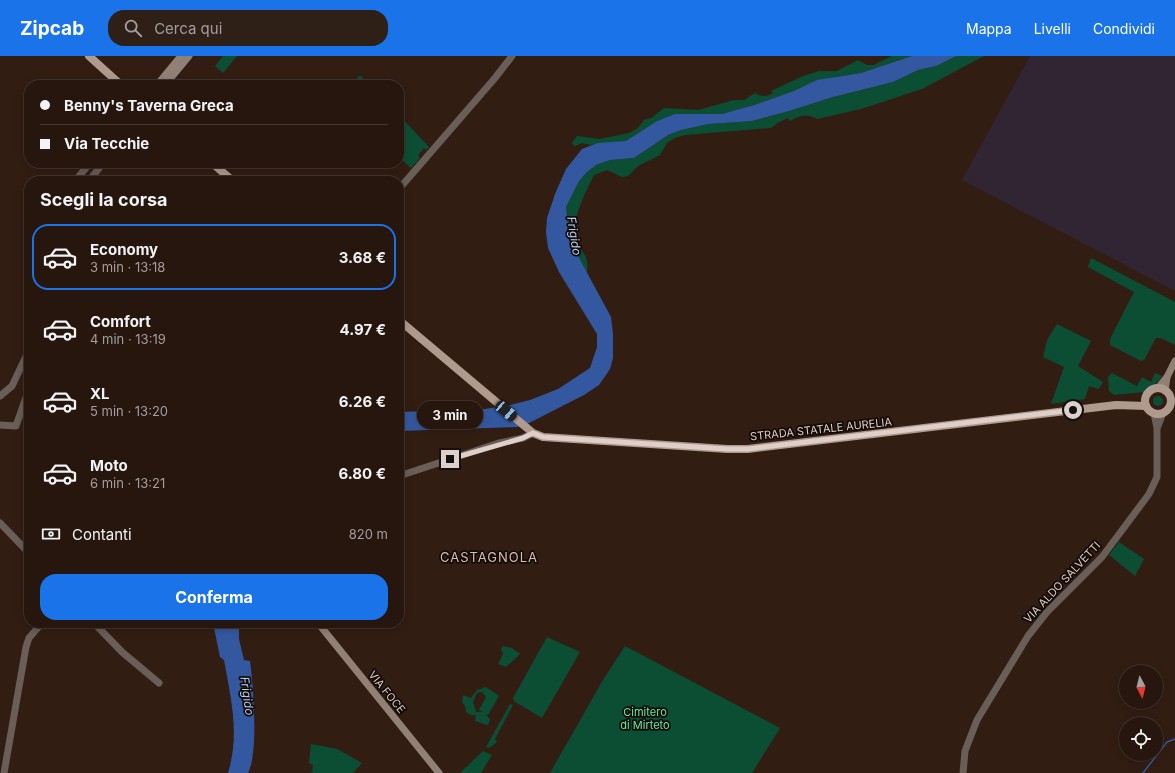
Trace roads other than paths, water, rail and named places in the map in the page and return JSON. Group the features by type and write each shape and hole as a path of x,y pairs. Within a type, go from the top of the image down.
{"main road":[{"path":"89,56 115,80"},
{"path":"161,80 181,56"},
{"path":"169,80 189,56"},
{"path":"218,168 227,176"},
{"path":"404,324 531,432"},
{"path":"1146,396 1146,406 1154,413 1163,413 1172,402 1167,392 1167,377 1175,361"},
{"name":"STRADA STATALE AURELIA","path":"1116,405 1146,396 1151,390 1167,392"},
{"name":"STRADA STATALE AURELIA","path":"531,432 543,437 727,449 748,449 1116,405 1146,406"},
{"name":"VIA FOCE","path":"323,628 438,773"}],"street":[{"path":"404,183 495,78 512,56"},
{"path":"79,176 86,168"},
{"path":"93,176 99,168"},
{"path":"0,396 12,386 24,361"},
{"path":"0,425 16,426 24,403"},
{"name":"VIA ALDO SALVETTI","path":"963,773 965,750 977,720 1028,636 1047,612 1102,557 1149,494 1157,477 1157,428 1154,413"},
{"name":"VIA ALDO SALVETTI","path":"1157,428 1163,413"},
{"path":"404,474 499,443 523,438 531,432"},
{"path":"0,523 24,548"},
{"path":"4,773 26,648 29,638 38,628"},
{"path":"99,628 122,652 159,683"}],"water":[{"path":"912,56 956,56 936,66 918,70 893,82 833,97 752,121 709,124 681,130 668,135 634,158 610,160 596,165 579,181 566,207 571,243 611,317 613,358 610,369 599,385 584,395 529,423 517,427 404,431 404,412 485,409 510,405 530,400 558,389 590,368 597,347 597,334 559,272 548,248 546,232 547,218 555,194 566,169 582,149 598,143 626,141 657,121 675,114 722,114 794,91 817,80 861,73"},
{"name":"Frigido","path":"214,628 239,628 239,639 244,660 250,661 254,701 253,750 248,773 228,773 232,758 234,730 224,660 220,657"}],"waterway":[{"path":"1143,773 1167,742 1175,739"}],"district":[{"name":"CASTAGNOLA","path":"489,557"}],"park label":[{"name":"Cimitero di Mirteto","path":"645,718"}]}
